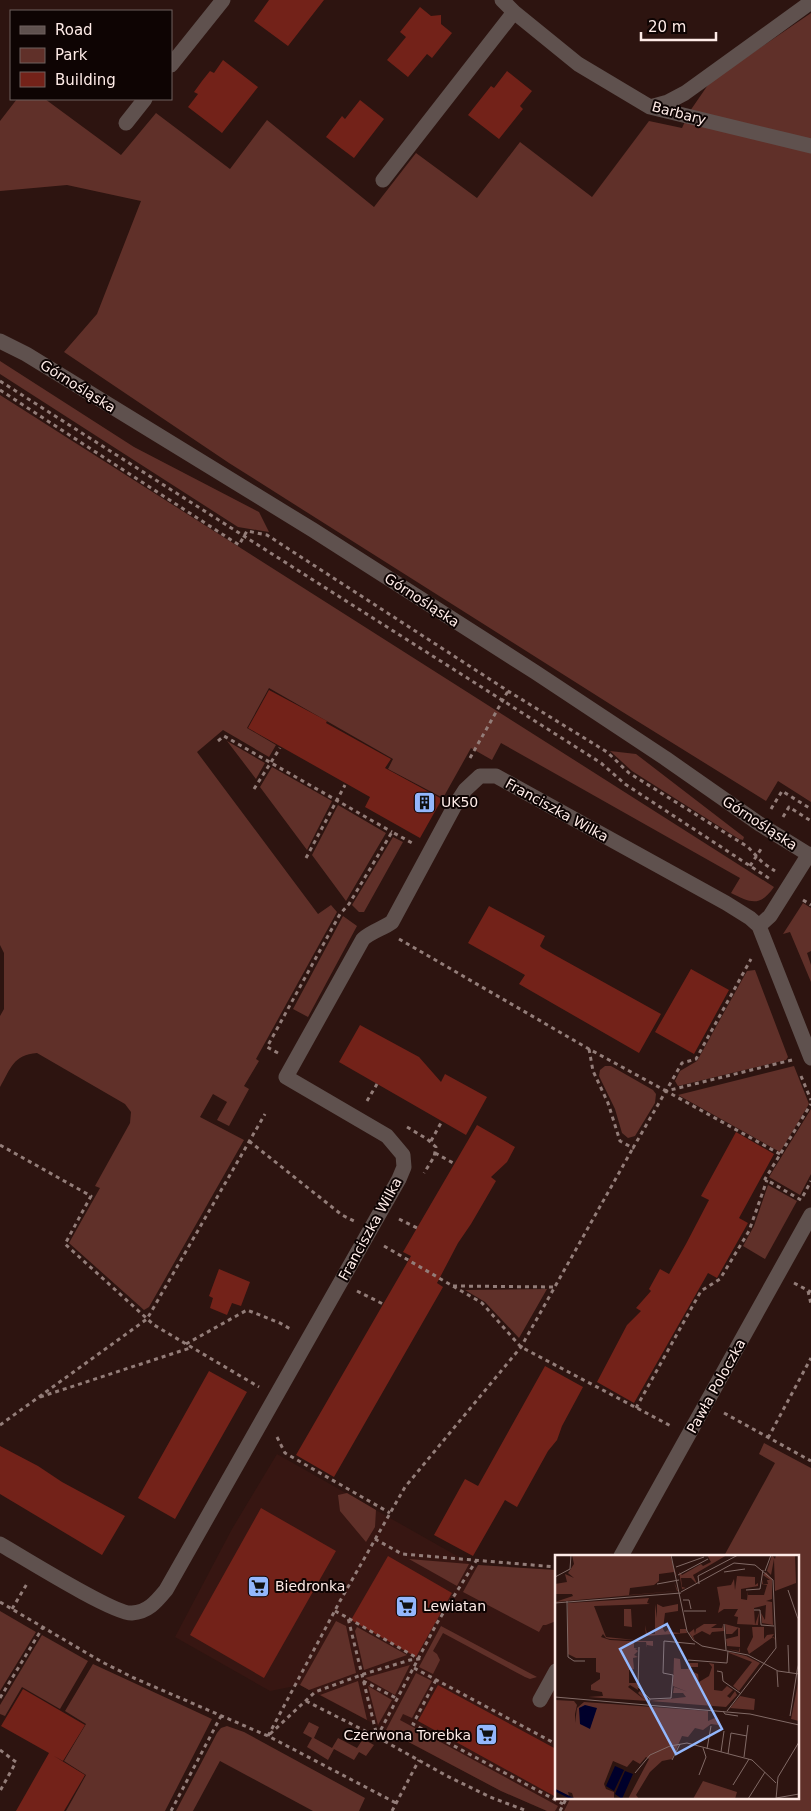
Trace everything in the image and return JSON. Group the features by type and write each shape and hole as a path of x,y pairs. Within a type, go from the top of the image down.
{"street":[{"path":"172,65 223,0"},
{"name":"Barbary","path":"502,0 578,64 650,107 811,146"},
{"path":"650,107 668,102 685,93 811,2"},
{"path":"383,180 514,12"},
{"path":"126,123 144,100"},
{"name":"Górnośląska","path":"0,333 26,354"},
{"name":"Górnośląska","path":"0,341 26,354 329,541 535,672 665,758 761,825 810,855"},
{"name":"Franciszka Wilka","path":"0,1544 108,1606 131,1614 151,1607 166,1590 370,1231 404,1167 403,1155 387,1136 286,1077 363,940 369,933 384,928 392,922 454,807 465,790 480,776 496,776 726,904 759,926"},
{"path":"810,855 770,916 759,926 811,1058"},
{"name":"Pawła Poloczka","path":"621,1555 811,1215"},
{"path":"540,1700 555,1674"}],"path":[{"path":"0,381 602,763 625,784 789,886"},
{"path":"0,390 239,545 247,531 267,535 508,691 607,752 629,773 748,847 763,863 811,905"},
{"path":"469,760 508,691"},
{"path":"218,741 224,736 392,832"},
{"path":"254,789 280,748"},
{"path":"306,858 345,785"},
{"path":"384,928 389,934 589,1049 780,1154"},
{"path":"268,1736 335,1611 405,1487 521,1347 682,1063 696,1059 753,956"},
{"path":"589,1049 593,1071 608,1103 620,1141 633,1148"},
{"path":"666,1091 795,1060"},
{"path":"366,1104 377,1084"},
{"path":"636,1408 701,1291 720,1279 750,1230 767,1180 765,1179 811,1104"},
{"path":"0,1425 147,1319 265,1114"},
{"path":"431,1141 442,1121"},
{"path":"249,1141 342,1215 370,1231"},
{"path":"0,1145 91,1196 65,1244 147,1319 191,1348 260,1387 256,1396"},
{"path":"435,1153 455,1164"},
{"path":"767,1180 801,1200"},
{"path":"398,1219 417,1228"},
{"path":"383,1246 482,1303 521,1347 673,1428"},
{"path":"790,1281 810,1292 811,1304"},
{"path":"452,1286 555,1287"},
{"path":"357,1291 383,1304"},
{"path":"186,1344 247,1310 280,1323 308,1340"},
{"path":"37,1398 191,1348"},
{"path":"768,1438 811,1358"},
{"path":"706,1404 811,1461"},
{"path":"375,1539 402,1554 555,1567"},
{"path":"377,1737 437,1623 476,1561"},
{"path":"12,1610 31,1577"},
{"path":"0,1602 134,1678 268,1736 396,1803"},
{"path":"335,1611 419,1658"},
{"path":"348,1618 377,1737"},
{"path":"0,1698 43,1627"},
{"path":"268,1736 315,1692 361,1675 419,1658"},
{"path":"414,1668 555,1743"},
{"path":"363,1680 398,1700"},
{"path":"436,1680 413,1724 563,1804"},
{"path":"306,1701 377,1737 447,1776 490,1797 527,1811"},
{"path":"171,1811 221,1716"},
{"path":"0,1750 16,1762 0,1791"},
{"path":"392,1811 418,1760"},
{"path":"560,1811 566,1798"}],"shaded area":[{"path":"277,1454 555,1611 555,1798 570,1798 564,1811 547,1811 501,1791 300,1685 270,1691 175,1637 232,1529"}],"green space":[{"path":"811,13 811,802 778,781 766,801 229,463 64,352 97,314 141,201 67,185 0,191 0,121 16,100 46,100 121,155 156,113 230,169 267,120 374,207 416,153 477,198 520,142 592,197 649,121 682,128 690,111 710,82"},
{"path":"0,361 134,447 259,512 269,532 238,527 0,374"},
{"path":"0,395 774,887 764,898 755,901 744,899 731,893 740,878 501,743 492,760 471,748 443,798 388,769 393,759 269,688 247,728 276,745 269,757 223,730 197,752 318,914 331,905 337,912 256,1059 259,1061 244,1086 249,1089 229,1126 217,1120 227,1102 213,1094 200,1117 244,1140 149,1307 144,1310 69,1243 100,1188 95,1186 130,1123 131,1112 125,1104 37,1053 23,1056 18,1060 10,1068 0,1087 0,1016 4,1009 4,953 0,945"},
{"path":"227,741 265,763 256,779"},
{"path":"610,751 636,754 744,837 743,840 632,771"},
{"path":"272,767 332,801 307,850 260,787"},
{"path":"338,805 386,833 346,901 312,855"},
{"path":"393,837 403,842 364,912 359,912 352,905"},
{"path":"803,903 811,908 811,951 807,953 811,965 811,982 790,932 783,934"},
{"path":"343,916 357,926 308,1017 293,1009"},
{"path":"755,970 788,1057 786,1060 678,1086 675,1081 680,1071 697,1061 747,971"},
{"path":"605,1066 611,1066 653,1090 656,1094 655,1103 635,1136 628,1138 622,1133 615,1109 599,1076 600,1070"},
{"path":"794,1066 809,1104 780,1152 678,1095"},
{"path":"811,1109 811,1174 800,1195 769,1177"},
{"path":"768,1185 797,1201 765,1259 743,1246 754,1226"},
{"path":"547,1289 519,1338 485,1302 465,1290"},
{"path":"764,1443 811,1468 811,1811 564,1811 570,1798 798,1798 798,1555 725,1555 775,1463 759,1454"},
{"path":"347,1493 376,1510 375,1527 366,1542 340,1511 338,1495"},
{"path":"409,1559 469,1564 457,1586"},
{"path":"478,1565 555,1570 555,1621 543,1625 539,1632 463,1592"},
{"path":"0,1611 36,1632 0,1691"},
{"path":"336,1621 346,1626 356,1673 309,1690 300,1685"},
{"path":"441,1626 537,1677 530,1679 525,1677 443,1633 433,1651 440,1660 433,1674 419,1667"},
{"path":"357,1627 407,1655 364,1670 355,1631"},
{"path":"42,1635 88,1661 60,1709 22,1687 5,1716 0,1714 0,1705"},
{"path":"93,1664 212,1719 165,1811 66,1811 86,1775 64,1761 86,1724 65,1711"},
{"path":"410,1665 395,1695 365,1678"},
{"path":"416,1673 432,1681 412,1718 403,1714 400,1720 558,1806 555,1811 547,1811 501,1791 386,1730"},
{"path":"358,1681 367,1720 320,1695"},
{"path":"368,1686 392,1700 378,1725"},
{"path":"309,1722 319,1727 314,1738 332,1748 338,1738 357,1748 363,1739 374,1745 366,1756 359,1752 354,1760 334,1749 328,1760 307,1747 312,1738 303,1733"},
{"path":"227,1726 244,1732 365,1798 359,1811 313,1811 220,1761 193,1811 176,1811 217,1733 221,1728"}],"building":[{"path":"269,0 324,0 288,46 254,21"},
{"path":"420,7 431,16 441,15 441,24 452,33 432,58 427,54 408,77 387,60 406,37 400,32"},
{"path":"223,60 258,87 222,133 188,107 198,94 194,92 202,81 210,71 214,73"},
{"path":"507,71 532,91 520,106 523,109 499,139 468,115 491,86 494,88"},
{"path":"360,100 384,119 354,158 326,137 342,116 345,119"},
{"path":"269,690 327,721 326,723 391,759 385,768 442,799 420,838 365,807 370,797 248,728"},
{"path":"489,906 545,936 540,946 542,948 661,1014 639,1053 519,984 525,975 468,943"},
{"path":"691,969 729,990 694,1054 655,1032"},
{"path":"360,1025 419,1057 441,1082 445,1074 487,1097 466,1135 339,1062"},
{"path":"477,1125 515,1147 507,1162 491,1177 496,1181 458,1243 437,1283 443,1287 334,1477 296,1455 411,1256 403,1252"},
{"path":"736,1132 774,1154 739,1218 748,1223 717,1278 708,1273 634,1403 597,1382 627,1325 641,1311 636,1308 651,1291 649,1289 660,1269 669,1274 686,1244 709,1200 701,1196"},
{"path":"219,1269 250,1282 241,1306 232,1303 227,1315 210,1308 213,1298 209,1296"},
{"path":"545,1366 583,1387 562,1426 557,1440 548,1451 517,1507 505,1500 473,1556 434,1535 465,1479 478,1486"},
{"path":"209,1371 247,1392 175,1519 138,1498"},
{"path":"0,1446 125,1516 102,1555 0,1494"},
{"path":"261,1508 336,1551 264,1678 190,1635"},
{"path":"388,1556 452,1593 416,1657 351,1620"},
{"name":"Czerwona Torebka","path":"438,1685 555,1748 555,1796 418,1721"},
{"path":"23,1689 85,1725 63,1761 54,1756 85,1775 64,1811 16,1811 49,1753 1,1726"}],"place":[{"name":"UK50","path":"425,802"},
{"name":"Biedronka","path":"259,1586"},
{"name":"Lewiatan","path":"407,1606"},
{"name":"Czerwona Torebka","path":"487,1735"}]}
